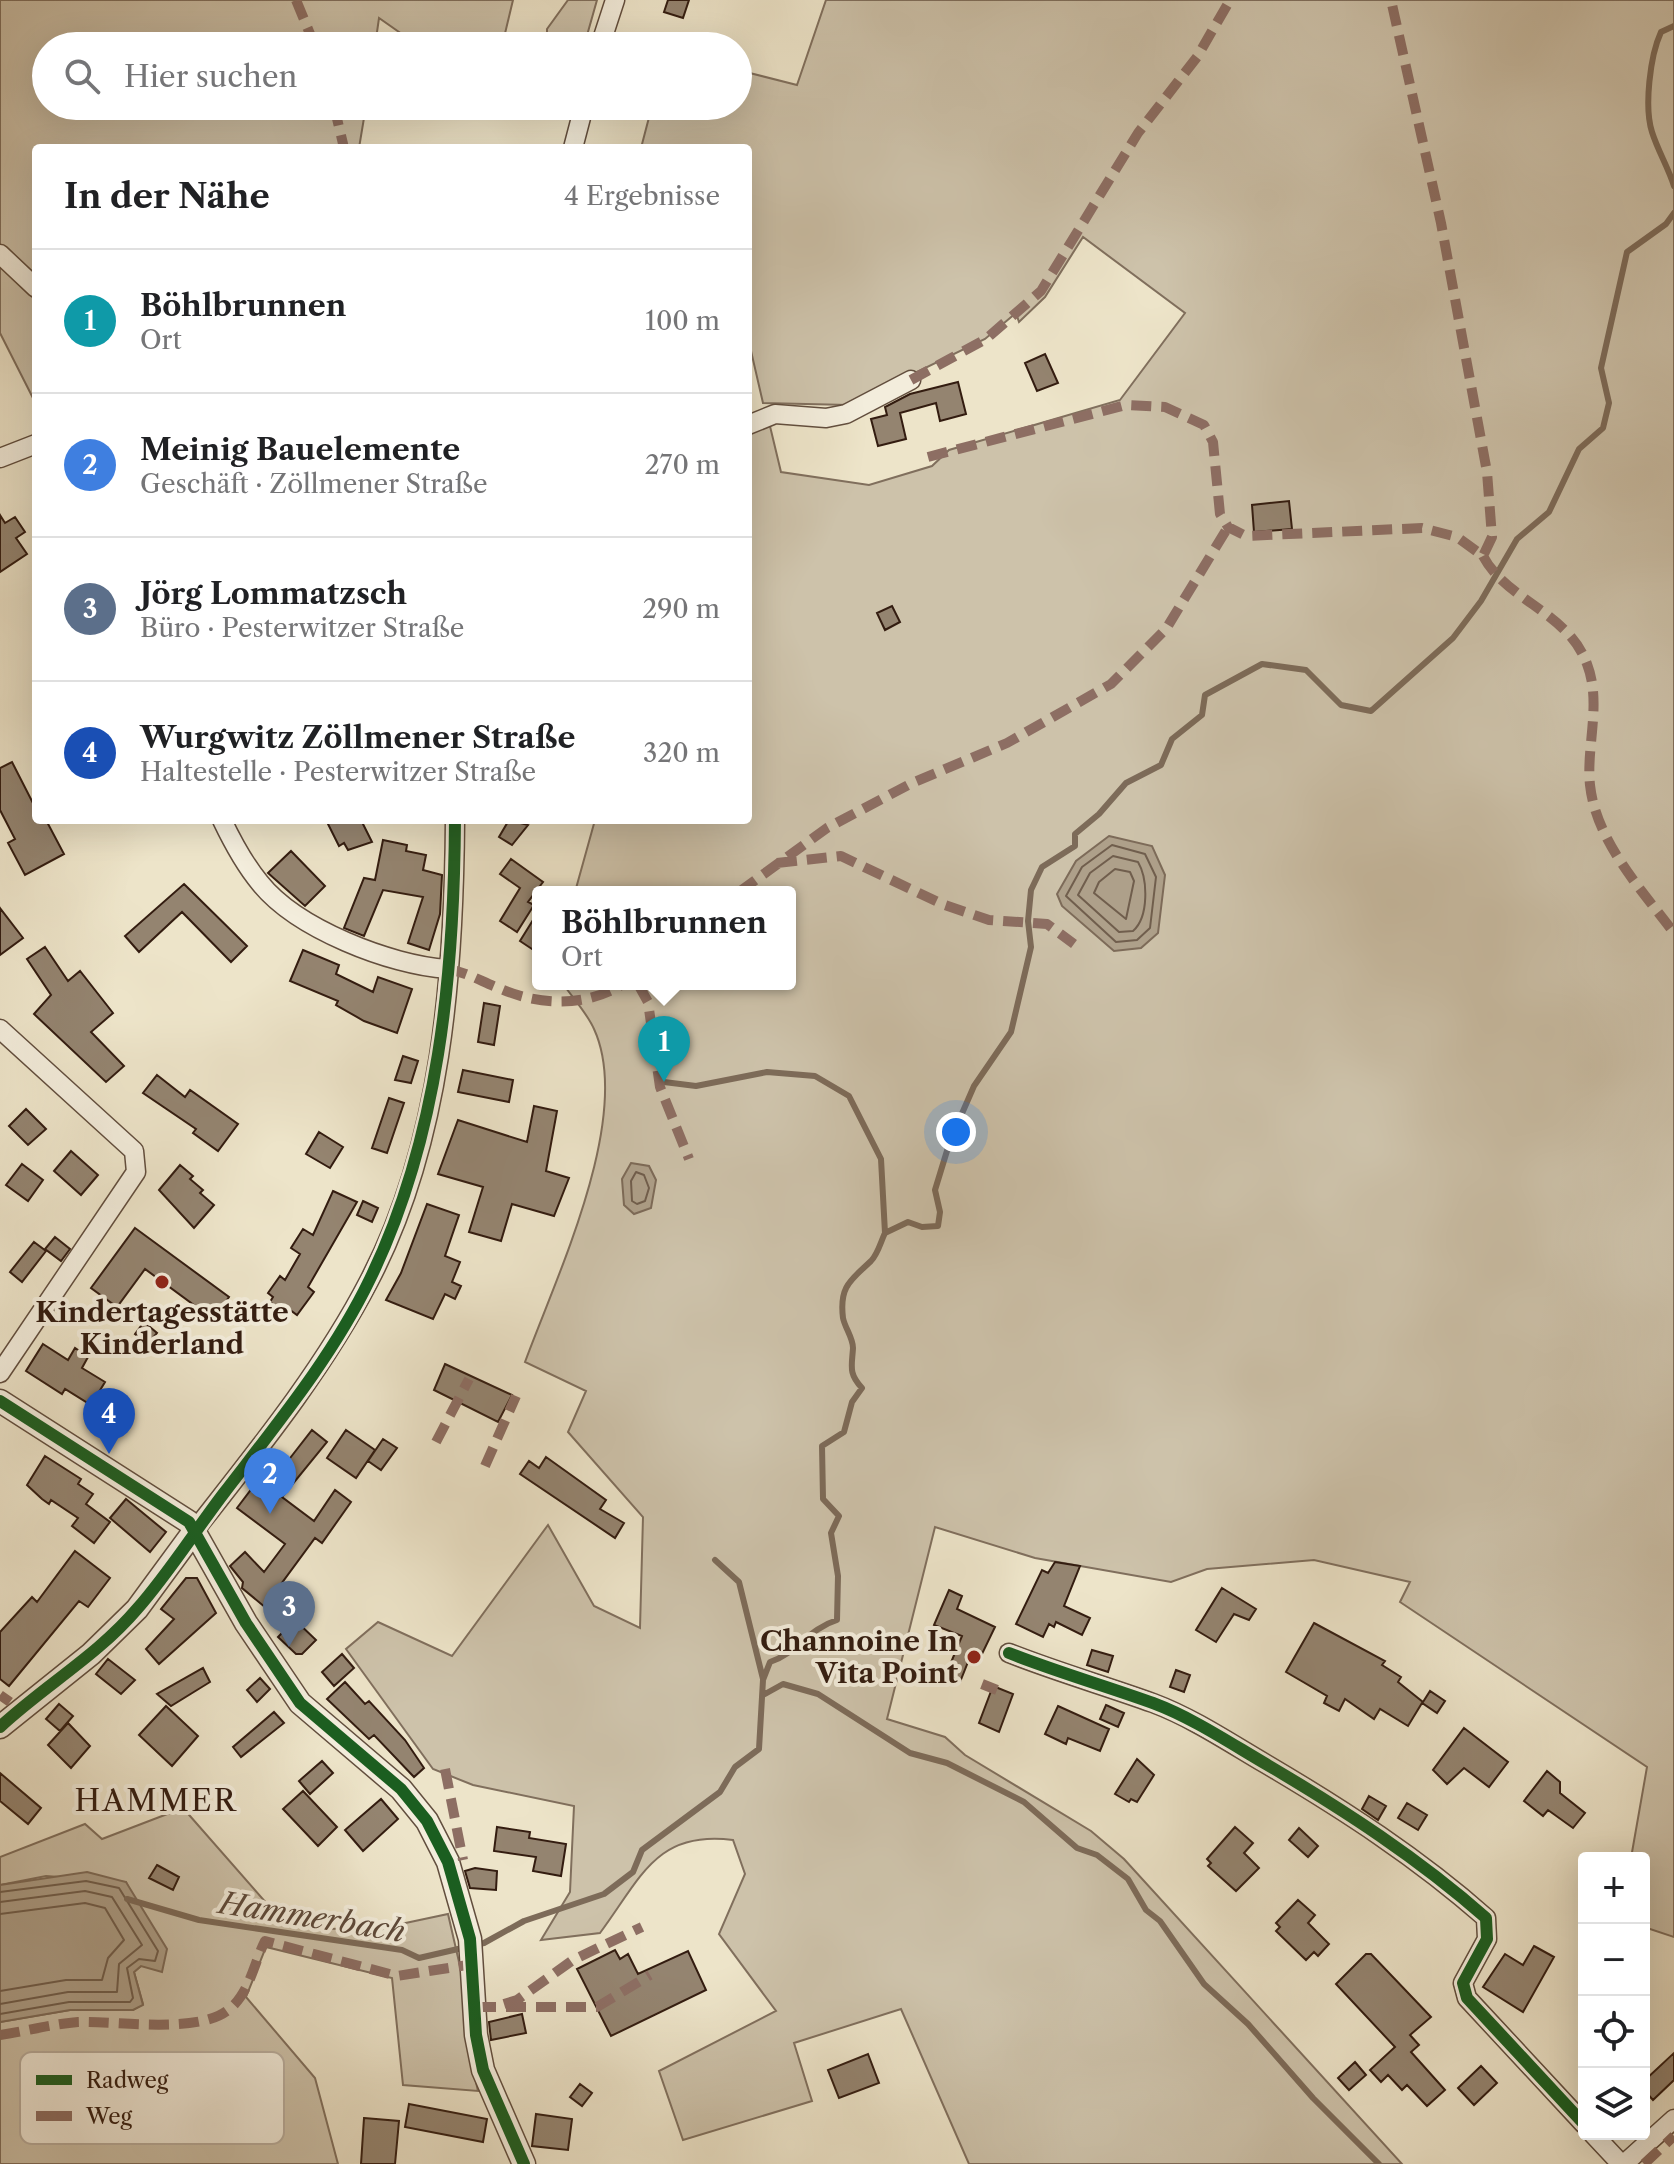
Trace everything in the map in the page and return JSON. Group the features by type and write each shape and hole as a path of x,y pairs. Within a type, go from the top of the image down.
{"street":[{"path":"605,32 615,0"},
{"path":"574,144 580,120"},
{"path":"0,254 32,284"},
{"path":"752,423 775,414 826,418 846,414 911,380"},
{"path":"0,458 32,446"},
{"path":"224,824 260,884 307,922 379,953 447,969"},
{"path":"0,1727 91,1654 137,1609 315,1371 380,1257 422,1129 441,1039 454,906 455,824"},
{"path":"0,1029 134,1151 136,1172 0,1373"},
{"path":"0,1401 180,1515 195,1530 246,1623 300,1703 401,1789 427,1821 448,1862 471,1948 476,2035 483,2070 524,2164"},
{"path":"1009,1653 1079,1681 1156,1704 1243,1749 1340,1806 1457,1892 1486,1918 1487,1939 1463,1983 1467,1998 1578,2118"},
{"path":"1599,2140 1623,2164 1674,2119"}],"shaded area":[{"path":"0,0 513,0 505,32 399,32 379,18 377,32 32,32 32,120 364,120 360,144 32,144 32,396 0,333"},
{"path":"568,0 597,0 588,32 547,32"},
{"path":"826,0 1674,0 1674,1937 1650,1929 1650,1852 1632,1852 1647,1767 1400,1602 1410,1582 1314,1560 1207,1569 1171,1582 1035,1558 935,1527 887,1719 945,1737 965,1755 1091,1831 1124,1859 1402,2164 969,2164 901,2009 794,2043 812,2101 683,2140 659,2071 776,2011 719,1934 745,1874 733,1840 707,1839 668,1851 640,1877 600,1933 541,1940 570,1892 574,1806 473,1785 433,1769 346,1649 378,1622 452,1656 548,1525 594,1606 640,1628 643,1517 568,1432 586,1391 525,1362 586,1196 598,1150 604,1106 604,1065 594,1029 568,990 796,990 796,886 577,886 594,824 752,824 752,428 769,422 781,472 869,485 932,466 949,450 1120,400 1185,313 1083,237 1045,297 1019,322 1016,313 985,339 849,405 763,403 752,355 752,144 642,144 648,120 752,120 752,74 797,85"},
{"path":"183,1808 282,1921 321,1929 382,1928 448,1914 462,1975 467,2042 478,2091 403,2085 392,1978 266,1947 246,1997 315,2078 338,2164 0,2164 0,2022 70,2010 133,2010 143,2004 134,1972 141,1966 133,1898 126,1882 46,1876 0,1885 0,1857 85,1824 102,1839"}],"water":[{"path":"1109,836 1152,846 1165,875 1158,933 1141,948 1114,951 1062,906 1057,894 1076,861"},
{"path":"631,1163 649,1166 656,1180 651,1208 634,1214 624,1205 622,1179"},
{"path":"87,1872 126,1882 167,1949 162,1972 141,1966 134,1972 143,2005 133,2010 70,2010 0,2022 0,1885"}],"building":[{"path":"668,0 689,0 683,18 664,12"},
{"path":"1045,354 1058,383 1037,391 1025,363"},
{"path":"958,382 966,414 940,421 936,403 900,413 906,439 878,446 871,419 887,415 885,407 910,394"},
{"path":"1289,501 1292,529 1254,532 1252,505"},
{"path":"0,515 5,523 15,517 25,532 16,538 27,554 0,572"},
{"path":"892,606 900,622 885,630 877,613"},
{"path":"12,762 32,801 32,824 48,824 64,854 25,875 8,843 15,839 0,810 0,768"},
{"path":"328,824 363,824 372,842 348,850 344,843 339,846"},
{"path":"507,824 528,825 512,845 499,837"},
{"path":"383,840 407,845 406,851 426,855 423,870 442,875 440,914 429,950 408,943 423,897 383,890 364,936 344,928 364,878 375,880"},
{"path":"291,851 325,886 305,906 268,873"},
{"path":"511,859 543,882 540,886 532,886 532,897 528,902 532,908 517,932 500,921 520,888 500,874"},
{"path":"184,884 247,946 231,962 182,912 139,952 125,936"},
{"path":"0,908 23,938 0,955"},
{"path":"532,922 532,949 520,941"},
{"path":"45,947 68,981 80,971 113,1013 91,1032 124,1066 106,1082 34,1014 51,995 27,959"},
{"path":"303,950 339,965 336,974 373,992 378,977 412,989 397,1033 364,1021 336,1005 338,1001 290,981"},
{"path":"484,1003 500,1006 494,1045 478,1042"},
{"path":"403,1056 418,1061 411,1083 395,1080"},
{"path":"463,1070 513,1080 509,1102 458,1092"},
{"path":"157,1075 185,1097 190,1090 238,1124 218,1151 193,1133 196,1129 143,1093"},
{"path":"389,1098 404,1103 387,1153 372,1148"},
{"path":"534,1106 557,1111 546,1171 569,1178 554,1216 512,1204 501,1241 469,1232 483,1187 438,1174 458,1120 527,1142"},
{"path":"26,1109 46,1129 28,1145 9,1126"},
{"path":"319,1132 343,1147 330,1168 306,1154"},
{"path":"71,1151 98,1175 81,1195 54,1171"},
{"path":"22,1164 43,1180 28,1201 6,1185"},
{"path":"180,1165 203,1190 200,1193 214,1205 194,1228 159,1190"},
{"path":"333,1191 357,1202 308,1287 314,1292 297,1315 286,1307 283,1312 270,1302 273,1297 268,1293 280,1276 285,1280 300,1254 291,1248 303,1229 313,1235"},
{"path":"363,1201 378,1208 372,1222 357,1215"},
{"path":"427,1204 459,1215 445,1256 460,1262 452,1282 461,1286 455,1299 445,1294 433,1319 386,1300 401,1273"},
{"path":"135,1228 229,1297 213,1319 145,1269 117,1307 91,1288"},
{"path":"55,1237 70,1249 61,1261 45,1249"},
{"path":"34,1242 46,1251 22,1282 10,1272"},
{"path":"144,1322 157,1333 148,1344 135,1334"},
{"path":"43,1344 68,1360 75,1348 88,1357 82,1368 105,1382 91,1405 65,1389 62,1394 26,1371"},
{"path":"445,1364 512,1395 498,1422 434,1390"},
{"path":"312,1430 327,1442 282,1497 314,1521 335,1490 351,1502 322,1543 315,1538 276,1591 285,1600 272,1613 242,1588 243,1582 230,1566 245,1552 264,1572 285,1544 237,1508 277,1455 287,1462"},
{"path":"346,1430 375,1450 356,1478 327,1458"},
{"path":"383,1439 397,1448 381,1470 368,1461"},
{"path":"45,1456 81,1479 78,1484 93,1494 86,1504 110,1522 94,1543 72,1526 78,1518 51,1500 49,1504 27,1485"},
{"path":"546,1457 606,1500 600,1509 624,1523 615,1538 520,1474 529,1461 539,1468"},
{"path":"126,1499 166,1532 150,1552 110,1518"},
{"path":"75,1551 110,1578 88,1607 79,1601 9,1686 0,1679 0,1632 32,1597 37,1602"},
{"path":"1055,1562 1080,1566 1064,1606 1090,1618 1082,1635 1056,1622 1054,1627 1049,1624 1043,1637 1016,1624 1042,1570 1048,1573"},
{"path":"186,1578 197,1578 216,1613 159,1664 146,1649 174,1619 161,1609"},
{"path":"1222,1588 1256,1609 1249,1620 1234,1614 1216,1642 1196,1630"},
{"path":"949,1590 962,1596 957,1609 995,1627 981,1656 976,1654 971,1664 968,1662 960,1682 945,1677 962,1636 934,1625"},
{"path":"295,1620 316,1640 302,1654 296,1654 278,1637"},
{"path":"1314,1623 1385,1661 1382,1665 1401,1677 1398,1682 1423,1702 1430,1691 1445,1701 1437,1713 1422,1703 1408,1726 1380,1709 1374,1719 1345,1699 1339,1711 1324,1703 1327,1696 1286,1672"},
{"path":"1092,1650 1113,1656 1108,1672 1087,1665"},
{"path":"342,1654 354,1668 334,1686 322,1672"},
{"path":"108,1659 135,1680 121,1694 96,1674"},
{"path":"203,1668 210,1682 171,1706 157,1694"},
{"path":"1176,1670 1190,1675 1184,1692 1170,1687"},
{"path":"260,1678 270,1689 257,1702 247,1690"},
{"path":"345,1682 365,1704 369,1701 405,1740 424,1768 414,1777 374,1735 369,1739 327,1699"},
{"path":"993,1686 1013,1694 999,1732 979,1723"},
{"path":"59,1704 73,1716 60,1731 46,1719"},
{"path":"1106,1705 1124,1713 1118,1727 1100,1719"},
{"path":"166,1706 198,1736 172,1766 139,1735"},
{"path":"1058,1706 1109,1729 1100,1751 1068,1738 1066,1744 1045,1734"},
{"path":"274,1712 284,1723 241,1757 233,1747"},
{"path":"68,1723 90,1746 71,1768 48,1745"},
{"path":"1464,1728 1508,1762 1489,1787 1464,1768 1447,1784 1433,1770"},
{"path":"1137,1759 1154,1775 1137,1802 1131,1799 1129,1802 1115,1794"},
{"path":"322,1761 333,1773 310,1794 299,1781"},
{"path":"1547,1771 1560,1782 1560,1793 1585,1813 1573,1828 1548,1810 1543,1816 1524,1801"},
{"path":"0,1773 41,1808 28,1824 0,1801"},
{"path":"303,1791 337,1827 318,1846 283,1809"},
{"path":"1369,1796 1386,1806 1378,1820 1362,1809"},
{"path":"381,1799 398,1819 363,1851 345,1830"},
{"path":"1407,1803 1427,1815 1418,1830 1398,1818"},
{"path":"497,1827 530,1832 529,1838 566,1844 561,1876 533,1871 536,1857 494,1851"},
{"path":"1235,1827 1253,1843 1244,1853 1259,1868 1236,1891 1208,1866 1211,1863 1207,1859"},
{"path":"1299,1828 1318,1846 1308,1857 1289,1840"},
{"path":"157,1865 179,1877 173,1890 149,1878"},
{"path":"475,1868 497,1871 496,1890 470,1888 465,1871"},
{"path":"1298,1900 1315,1915 1308,1923 1329,1944 1318,1956 1314,1952 1306,1960 1276,1931 1280,1927 1276,1923"},
{"path":"1534,1946 1554,1957 1523,2012 1483,1987 1505,1954 1523,1965"},
{"path":"615,1950 620,1959 628,1954 638,1974 688,1951 706,1990 611,2036 577,1969"},
{"path":"1366,1954 1371,1954 1431,2017 1410,2035 1419,2045 1411,2052 1445,2090 1427,2106 1407,2085 1402,2090 1388,2075 1381,2082 1370,2070 1395,2047 1336,1984"},
{"path":"522,2014 526,2033 491,2040 489,2022"},
{"path":"1674,2053 1674,2080 1653,2100 1650,2097 1650,2075"},
{"path":"868,2054 879,2083 839,2098 828,2070"},
{"path":"1355,2062 1366,2075 1349,2090 1338,2078"},
{"path":"1481,2066 1497,2083 1474,2105 1458,2088"},
{"path":"580,2084 592,2093 582,2106 570,2097"},
{"path":"409,2104 487,2119 483,2142 405,2127"},
{"path":"536,2114 572,2119 568,2150 532,2146"},
{"path":"364,2118 399,2121 395,2164 361,2164"}],"waterway":[{"name":"Hammerbach","path":"1674,26 1661,32 1657,42 1648,96 1652,132 1674,186"},
{"name":"Hammerbach","path":"127,1899 199,1920 402,1950 419,1958 484,1943 524,1921 604,1894 633,1872 642,1850 720,1792 735,1767 759,1749 763,1680 770,1662 788,1653 818,1629 837,1620 838,1576 831,1533 839,1516 823,1499 822,1446 844,1432 852,1402 862,1388 852,1369 853,1344 843,1318 843,1298 852,1279 873,1258 885,1233 908,1222 922,1227 938,1226 940,1212 935,1190 950,1141 974,1086 1011,1032 1031,947 1028,921 1031,890 1042,867 1075,846 1075,834 1099,814 1126,783 1161,765 1172,739 1202,715 1205,695 1262,664 1306,670 1341,705 1371,711 1453,638 1481,601 1517,539 1549,512 1579,449 1603,428 1609,403 1601,368 1627,252 1666,224 1674,213"},
{"path":"664,1082 696,1086 767,1072 815,1076 849,1096 881,1159 885,1233"},
{"path":"715,1560 739,1582 763,1679"},
{"path":"765,1694 783,1684 818,1694 910,1753 947,1763 1024,1802 1077,1848 1097,1855 1128,1879 1146,1910 1160,1921 1204,1984 1248,2024 1313,2098 1379,2164"}],"marked path":[{"path":"296,0 309,32"},
{"path":"911,380 986,339 1041,291 1138,133 1197,57 1230,0"},
{"path":"928,457 1126,405 1165,407 1204,425 1213,442 1220,514 1228,527 1246,536 1422,528 1457,537 1483,556 1492,537 1487,472 1441,223 1391,0"},
{"path":"337,120 343,144"},
{"path":"747,886 827,828 912,783 1007,743 1111,684 1166,629 1228,527"},
{"path":"1483,556 1507,585 1552,619 1578,646 1587,664 1593,694 1589,770 1594,806 1622,864 1674,933"},
{"path":"777,863 841,856 942,904 989,920 1047,924 1074,944"},
{"path":"447,969 516,995 547,1001 579,1000 612,990"},
{"path":"641,990 648,1002 660,1087 689,1159"},
{"path":"436,1442 469,1379"},
{"path":"485,1466 516,1396"},
{"path":"982,1684 997,1690"},
{"path":"0,1695 10,1702"},
{"path":"445,1769 463,1860"},
{"path":"504,2004 517,2000 573,1960 642,1927"},
{"path":"0,2035 78,2022 157,2025 198,2022 215,2017 228,2010 241,1996 265,1941 397,1976 474,1964"},
{"path":"476,2007 597,2007 650,1975"},
{"path":"1644,2164 1674,2136"}],"cycle path":[{"path":"0,1727 122,1626 148,1596 303,1389 339,1335 370,1279 412,1169 438,1054 451,937 455,824"},
{"path":"0,1401 189,1522 246,1623 300,1703 401,1789 427,1821 448,1862 470,1939 476,2035 483,2070 524,2164"},
{"path":"1009,1653 1153,1703 1197,1723 1352,1817 1460,1896 1486,1918 1487,1939 1463,1983 1467,1998 1578,2118"}],"place":[{"name":"Böhlbrunnen","path":"664,1082"},
{"name":"Kindertagesstätte Kinderland","path":"162,1282"},
{"name":"Wurgwitz Zöllmener Straße","path":"109,1454"},
{"name":"Meinig Bauelemente","path":"270,1514"},
{"name":"Jörg Lommatzsch","path":"289,1647"},
{"name":"Channoine In Vita Point","path":"974,1657"}],"district":[{"name":"HAMMER","path":"156,1800"}]}
